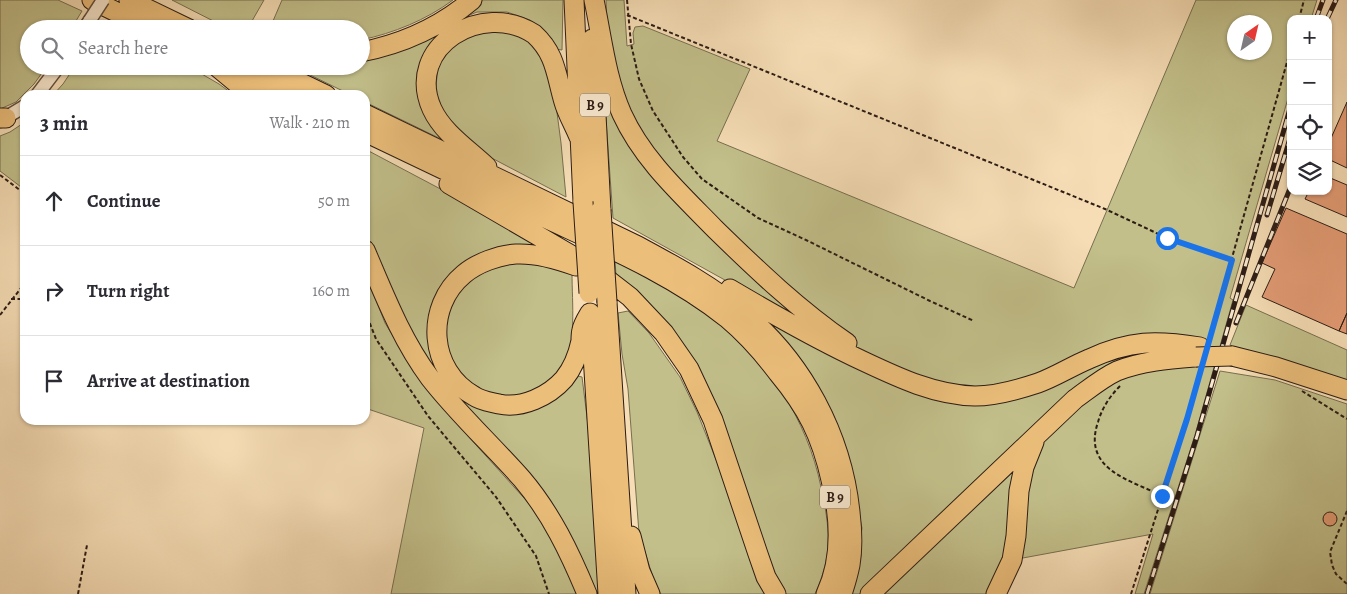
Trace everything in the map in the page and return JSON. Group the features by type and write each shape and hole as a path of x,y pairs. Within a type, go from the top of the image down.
{"highway":[{"path":"92,0 133,20"},
{"path":"129,0 170,20"},
{"path":"370,50 420,34 443,21 472,0"},
{"path":"574,0 579,136 608,594"},
{"path":"592,0 611,86 634,137 650,160 714,228 803,311 894,375"},
{"name":"B 9","path":"592,0 601,210 621,514 633,542 640,571 650,594"},
{"path":"498,177 442,125 432,110 428,97 427,67 432,54 438,44 455,28 470,20 499,17 522,25 534,33 551,56 558,73 564,103 579,136"},
{"path":"227,75 246,90"},
{"path":"248,75 279,90"},
{"path":"285,75 316,90"},
{"path":"370,116 498,177 678,267 727,288 786,322 894,375 945,393 974,396 992,395 1040,382 1089,359 1129,344 1150,342 1171,343 1201,353 1232,356 1276,366 1347,390"},
{"name":"B 9","path":"370,134 647,267 707,303 749,338 803,404 814,425 828,465 838,518 838,541 836,568 826,594"},
{"path":"404,150 456,189 566,250 609,280 651,318 677,350 689,369 713,420 766,577 776,594"},
{"path":"590,313 582,330 578,353 573,366 565,378 555,388 531,401 503,405 475,397 461,388 449,374 441,360 436,330 443,300 464,274 480,264 516,254 534,255 553,258 609,280"},
{"path":"370,262 398,327 413,352 431,378 522,480 544,508 561,535 587,594"},
{"path":"678,267 723,296 759,327 804,380 823,416 834,440 849,501 852,542 850,564 842,594"},
{"path":"870,594 1076,399 1097,382 1139,364 1201,353"},
{"path":"996,594 1012,560 1016,536 1019,490 1024,467 1037,436"},
{"path":"621,514 626,594"}],"street":[{"path":"90,20 103,0"},
{"path":"41,90 52,75"},
{"path":"2,119 20,109"}],"path":[{"path":"627,0 631,44 640,79 653,111 683,157 702,179 758,218 974,321"},
{"path":"1300,15 1304,0"},
{"path":"627,14 1105,209 1167,238 1232,260"},
{"path":"1131,594 1187,419 1201,353 1232,260 1288,60"},
{"path":"0,175 20,190"},
{"path":"0,315 20,289"},
{"path":"12,299 20,299"},
{"path":"370,324 376,339 428,416 496,497 536,556 549,594"},
{"path":"1122,384 1104,406 1099,418 1094,439 1095,450 1102,463 1113,472 1162,496"},
{"path":"1301,390 1347,420"},
{"path":"1347,511 1330,552 1336,574 1347,584"},
{"path":"78,594 87,545"}],"shaded area":[{"path":"0,0 58,0 82,11 76,20 20,20 20,75 40,75 28,90 20,90 20,98 16,102 0,109"},
{"path":"172,0 264,0 253,20 211,20"},
{"path":"282,0 453,0 432,14 386,34 370,38 370,20 273,20"},
{"path":"481,0 563,0 562,50 555,49 544,32 530,20 507,12 477,12 460,19 459,17"},
{"path":"606,0 624,0 627,46 634,44 633,33 635,27 643,26 750,69 717,141 1074,288 1196,0 1317,0 1312,15 1287,15 1287,102 1230,298 1233,300 1195,435 1144,594 1135,594 1153,534 1012,560 996,594 849,594 855,582 862,528 850,469 770,327 779,310 613,218 605,105 627,105 614,66 609,40"},
{"path":"449,26 433,40 423,58 443,135 441,139 370,104 370,90 341,90 310,75 370,75 370,57"},
{"path":"482,27 521,34 537,48 549,68 561,143 566,197 484,154 447,118 435,98 438,65 444,51"},
{"path":"69,75 204,75 227,90 58,90"},
{"path":"20,125 20,186 0,171 0,136"},
{"path":"370,152 548,246 572,272 572,336 567,360 562,372 582,377 589,433 601,594 594,594 582,566 432,371 407,331 370,248"},
{"path":"615,260 675,294 731,332 749,350 782,391 806,437 815,462 826,516 828,529 827,554 821,580 815,594 785,594 774,577 718,409 696,365 616,276"},
{"path":"370,285 385,323 417,375 458,425 533,508 558,550 577,594 391,594 424,428 370,410"},
{"path":"1246,305 1347,350 1347,383 1230,345"},
{"path":"628,311 649,333 680,377 697,412 768,594 661,594 656,587 639,533 628,389 618,313"},
{"path":"1220,371 1275,380 1347,404 1347,594 1150,594"}],"building":[{"path":"1347,102 1347,168 1332,161 1332,136"},
{"path":"1332,179 1347,185 1347,217 1305,199 1307,195 1332,195"},
{"path":"1286,208 1347,234 1347,313 1339,331 1262,297 1275,269 1262,263"},
{"path":"1347,313 1347,334 1339,331"},
{"path":"1330,512 1335,514 1337,519 1335,524 1330,526 1325,524 1323,519 1325,514"}],"railway":[{"path":"1317,15 1323,0"},
{"path":"1329,15 1336,0"},
{"path":"1147,594 1197,436 1287,119"},
{"path":"1267,215 1287,148"},
{"path":"1236,323 1287,195"}],"route":[{"path":"1162,496 1187,419 1232,260 1167,238"}]}
